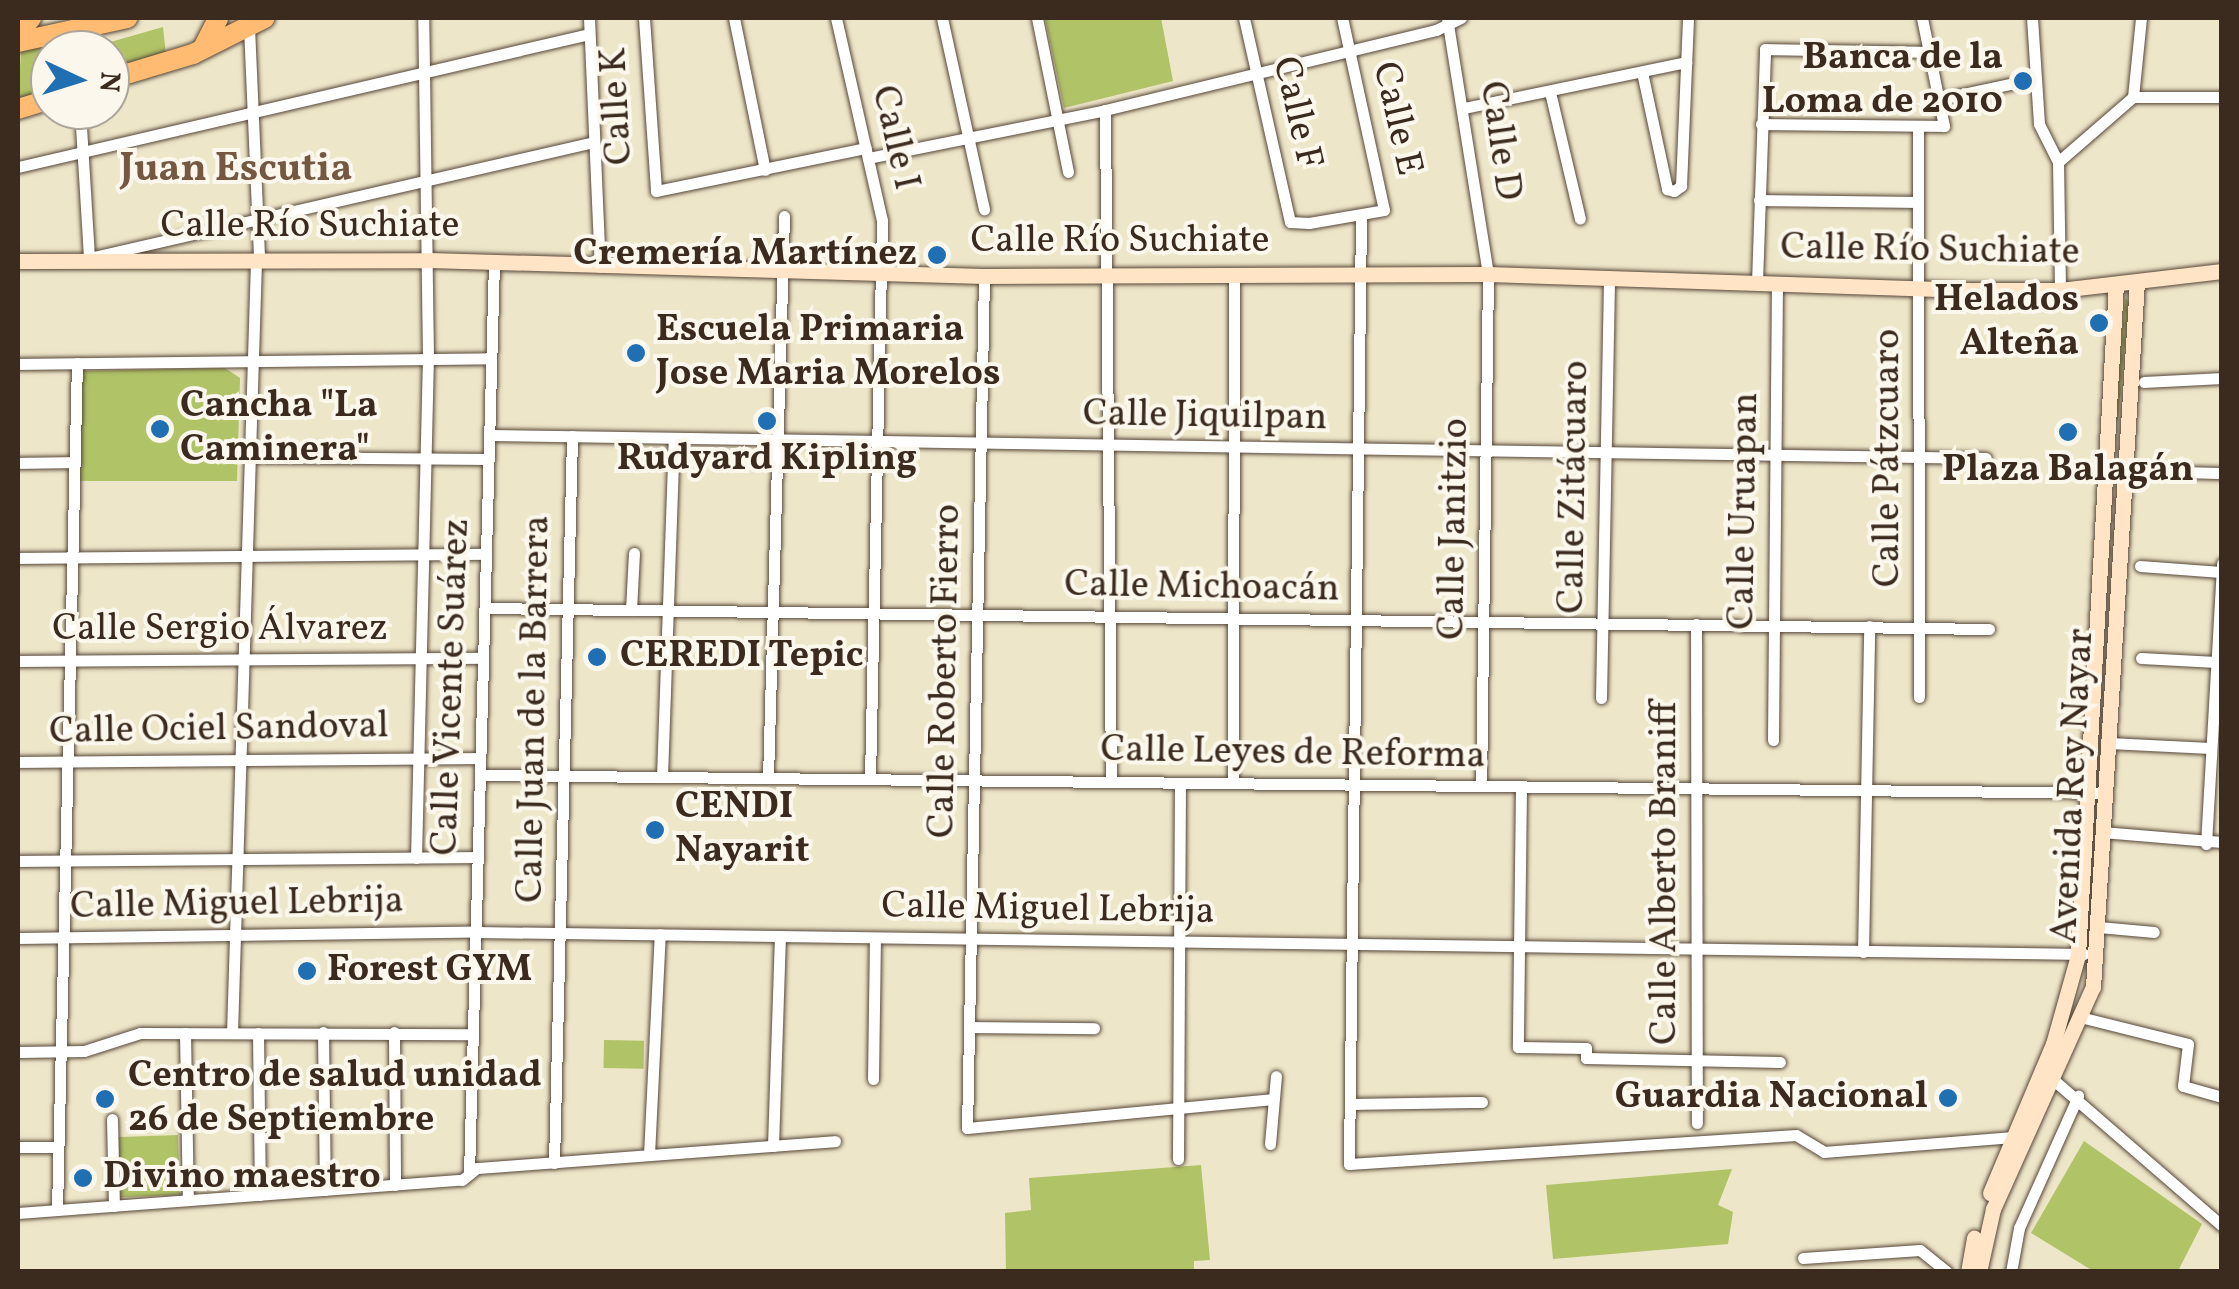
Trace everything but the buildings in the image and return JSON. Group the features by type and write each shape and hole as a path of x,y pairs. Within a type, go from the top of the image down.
{"highway":[{"path":"18,33 32,18"},
{"path":"18,42 127,18"},
{"path":"203,48 218,18"},
{"path":"130,72 203,48 258,22"}],"main road":[{"name":"Calle Río Suchiate","path":"18,261 429,260 984,276 1488,274 2060,290 2222,271"},
{"name":"Avenida Rey Nayar","path":"1968,1272 2018,1137 2057,1077 2084,1018 2098,952 2137,282"},
{"name":"Avenida Rey Nayar","path":"1979,1272 1987,1227 2039,1074 2064,1014 2078,955 2116,284"},
{"path":"2109,424 2129,424"}],"street":[{"path":"416,858 429,260 423,18"},
{"path":"589,18 600,266"},
{"name":"Calle K","path":"644,18 656,191 765,170"},
{"path":"734,18 765,170 1105,110 1436,30 1452,18"},
{"name":"Calle I","path":"836,18 882,220 870,779"},
{"path":"942,18 984,208"},
{"path":"1037,18 1068,172"},
{"name":"Calle F","path":"1244,18 1290,222"},
{"name":"Calle E","path":"1290,222 1380,213 1385,202 1342,18"},
{"name":"Calle D","path":"1452,18 1464,108 1460,117 1488,274"},
{"path":"1642,72 1667,189 1682,186 1688,18"},
{"path":"1761,124 1944,126 1922,18"},
{"path":"2032,18 2039,124 2058,162 2060,290"},
{"path":"2133,97 2140,18"},
{"path":"232,1033 258,260 253,112 258,22"},
{"path":"18,167 423,69 590,34"},
{"path":"1757,282 1765,49 1930,52"},
{"path":"1464,108 1686,62"},
{"path":"1940,99 2023,81"},
{"path":"1550,92 1580,219"},
{"path":"2058,162 2133,97 2222,98"},
{"path":"1105,110 1111,782"},
{"name":"Calle Pátzcuaro","path":"1918,128 1919,697"},
{"path":"81,130 89,258 594,142"},
{"path":"1759,200 1916,202"},
{"path":"768,778 784,216"},
{"name":"Calle E","path":"1361,217 1350,1164 1796,1136 1824,1152 2018,1137"},
{"name":"Calle Vicente Suárez","path":"466,1177 494,262"},
{"path":"1234,274 1234,784"},
{"name":"Calle Janitzio","path":"1481,786 1488,274"},
{"name":"Calle Roberto Fierro","path":"984,276 967,1128 1178,1108"},
{"name":"Calle Zitácuaro","path":"1602,698 1609,277"},
{"name":"Calle Uruapan","path":"1773,740 1777,283"},
{"path":"18,364 491,358"},
{"path":"56,1210 59,937 77,363"},
{"path":"2144,382 2222,378"},
{"name":"Calle Jiquilpan","path":"490,434 1986,458"},
{"name":"Calle Juan de la Barrera","path":"554,1163 572,436"},
{"path":"662,777 674,438"},
{"path":"250,457 488,459"},
{"path":"18,462 74,462"},
{"path":"2106,470 2222,473"},
{"path":"631,610 634,553"},
{"path":"18,558 486,554"},
{"path":"2206,844 2210,748 2217,706 2222,563"},
{"path":"2140,566 2221,572"},
{"name":"Calle Michoacán","path":"484,608 1989,630"},
{"name":"Calle Alberto Braniff","path":"1696,624 1697,1123"},
{"path":"1863,952 1869,626"},
{"name":"Calle Sergio Álvarez","path":"18,661 483,658"},
{"path":"2141,658 2216,662"},
{"path":"2109,743 2210,748"},
{"name":"Calle Ociel Sandoval","path":"18,762 480,758"},
{"name":"Calle Leyes de Reforma","path":"480,775 2106,793"},
{"path":"1178,1159 1180,783"},
{"path":"1521,787 1518,1046 1586,1048 1586,1058 1780,1062"},
{"path":"2102,832 2206,844 2222,842"},
{"path":"18,861 478,857"},
{"path":"2099,927 2154,932"},
{"name":"Calle Miguel Lebrija","path":"18,938 476,932 2078,955 2098,952"},
{"path":"650,1156 660,934"},
{"path":"773,1146 780,936"},
{"path":"872,1079 875,938"},
{"path":"2084,1018 2188,1044 2182,1086 2222,1098"},
{"path":"969,1027 1094,1028"},
{"path":"323,1032 325,1190"},
{"path":"394,1032 395,1185"},
{"path":"18,1052 84,1051 140,1033 473,1034"},
{"path":"186,1033 188,1200"},
{"path":"258,1033 260,1195"},
{"path":"2039,1074 2057,1077 2222,1226"},
{"path":"1270,1144 1276,1076"},
{"path":"2010,1272 2019,1228 2078,1096"},
{"path":"1178,1108 1274,1099"},
{"path":"1350,1104 1482,1102"},
{"path":"112,1119 114,1206"},
{"path":"18,1213 395,1185 466,1177 477,1168 834,1141"},
{"path":"18,1147 56,1148"},
{"path":"1803,1258 1920,1250 1948,1272"}],"green space":[{"path":"1045,18 1161,18 1173,81 1064,108"},
{"path":"163,27 166,55 130,67 130,36"},
{"path":"30,47 30,99 18,103 21,49"},
{"path":"2125,298 2129,302 2118,421 2115,419"},
{"name":"Cancha \"La Caminera\"","path":"225,368 240,378 237,481 80,481 81,371"},
{"path":"604,1040 644,1041 644,1069 604,1068"},
{"path":"178,1135 180,1195 116,1197 114,1137"},
{"path":"2084,1141 2202,1224 2178,1271 2093,1271 2031,1233"},
{"path":"1201,1165 1210,1260 1194,1261 1194,1271 1006,1271 1005,1213 1031,1210 1029,1178"},
{"path":"1732,1169 1718,1205 1733,1212 1728,1244 1553,1259 1546,1185"}],"place":[{"name":"Banca de la Loma de 2010","path":"2023,81"},
{"name":"Cremería Martínez","path":"937,255"},
{"name":"Helados Alteña","path":"2099,323"},
{"name":"Escuela Primaria Jose Maria Morelos","path":"636,353"},
{"name":"Rudyard Kipling","path":"767,421"},
{"name":"Cancha \"La Caminera\"","path":"160,429"},
{"name":"Plaza Balagán","path":"2068,432"},
{"name":"CEREDI Tepic","path":"597,657"},
{"name":"CENDI Nayarit","path":"655,830"},
{"name":"Forest GYM","path":"307,971"},
{"name":"Guardia Nacional","path":"1948,1098"},
{"name":"Centro de salud unidad 26 de Septiembre","path":"105,1099"},
{"name":"Divino maestro","path":"83,1178"}],"district":[{"name":"Juan Escutia","path":"236,170"}]}
